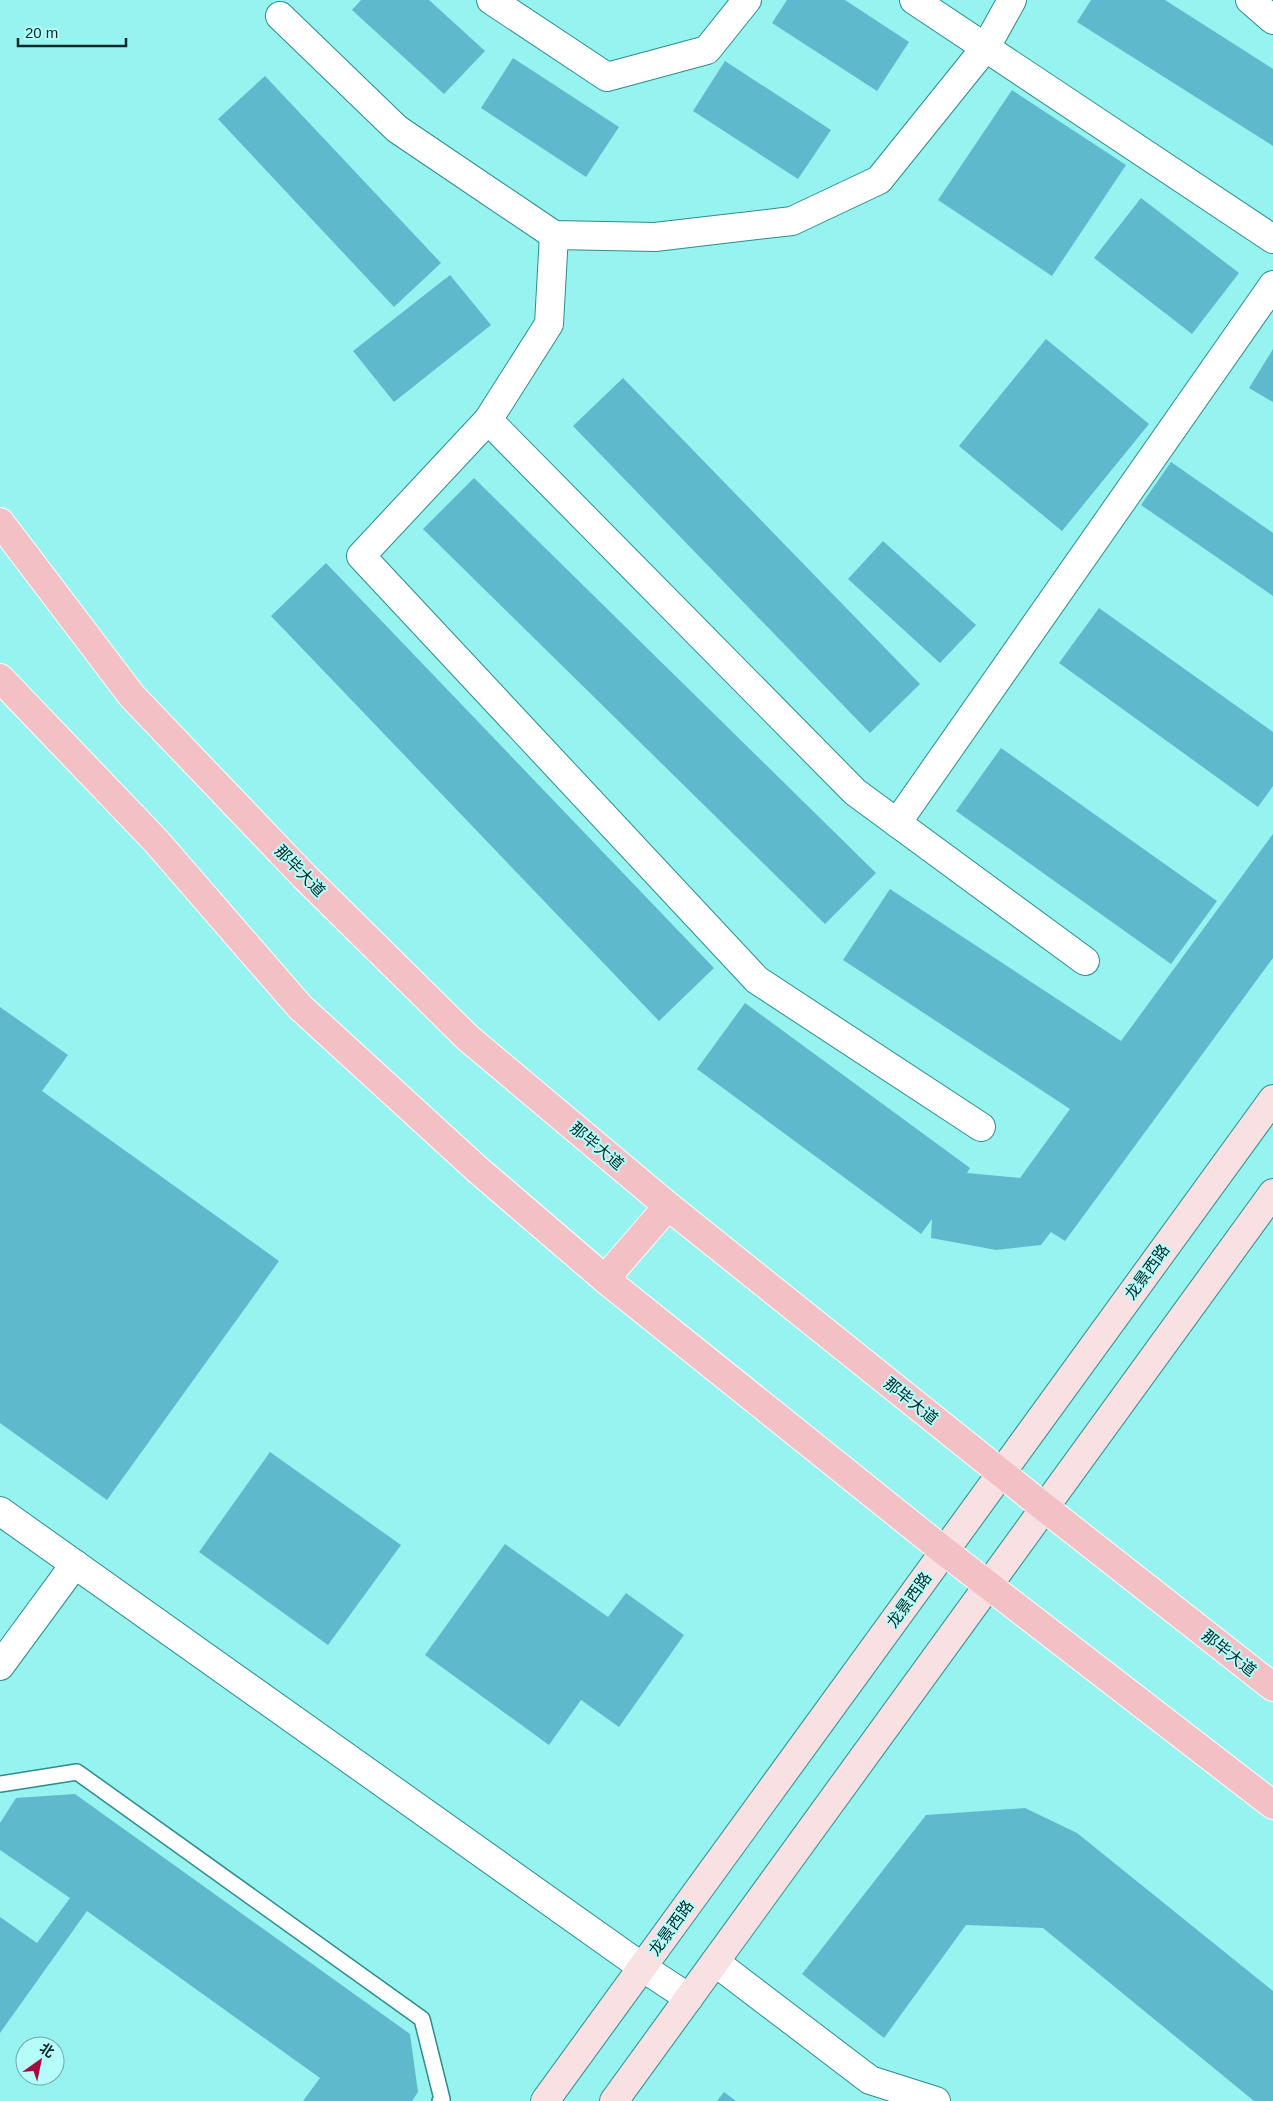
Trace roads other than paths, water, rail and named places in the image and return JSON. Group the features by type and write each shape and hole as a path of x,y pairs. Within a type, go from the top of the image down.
{"main road":[{"name":"那毕大道","path":"0,522 132,696 304,876 468,1038 668,1206 1044,1508 1273,1687"},
{"path":"1,681 156,841 300,1007 477,1169 605,1279 944,1551 1273,1805"},
{"name":"龙景西路","path":"545,2101 1273,1099"},
{"path":"614,2101 1273,1193"},
{"path":"605,1279 668,1206"}],"street":[{"path":"500,3 607,77 707,50 747,0"},
{"path":"914,0 1273,239"},
{"path":"280,16 397,129 554,235 656,236 792,221 879,180 986,47 1012,0"},
{"path":"1250,0 1273,20"},
{"path":"554,235 549,324 488,420 361,556 757,980 981,1127"},
{"path":"897,823 1273,285"},
{"path":"488,420 855,792 1085,961"},
{"path":"0,1511 642,1967 689,1998"},
{"path":"0,1666 75,1564"},
{"path":"715,1962 870,2080 936,2101"}],"lane":[{"path":"0,1784 77,1772 422,2019 442,2099 440,2101"}]}
